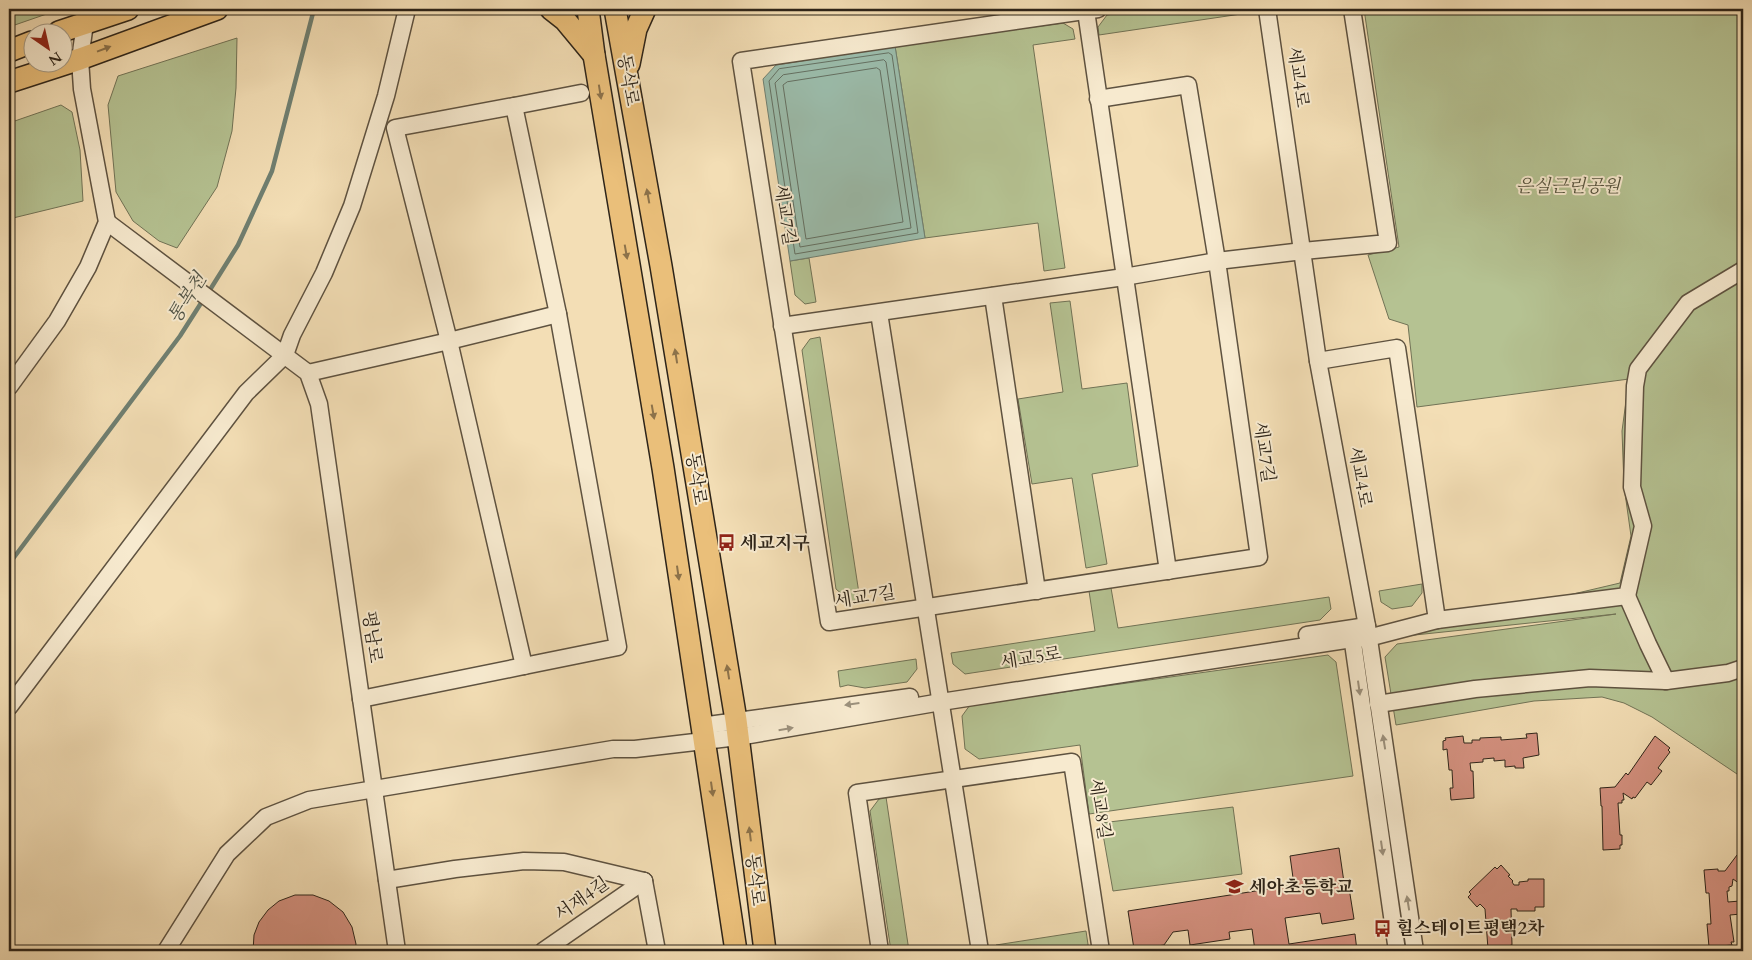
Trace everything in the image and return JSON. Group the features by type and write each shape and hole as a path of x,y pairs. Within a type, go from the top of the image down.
{"main road":[{"path":"72,24 86,16 128,9"},
{"path":"9,82 217,9"},
{"path":"551,9 565,20 594,55"},
{"name":"동삭로","path":"588,9 662,468 736,951"},
{"name":"동삭로","path":"615,9 661,266 737,729 765,951"},
{"path":"627,74 636,29 645,9"},
{"path":"9,50 22,45"}],"street":[{"path":"9,707 292,335 324,273 352,206 386,96 407,9"},
{"name":"세교4로","path":"1267,9 1359,633 1397,951"},
{"path":"782,326 1303,250 1388,243 1352,9"},
{"name":"세교7길","path":"1098,99 1188,85 1259,557 1168,571 1037,590 829,622 741,60 1092,10 1098,99 1168,571"},
{"path":"9,387 57,321 88,267 107,222 82,89 80,58 86,16"},
{"path":"524,666 449,341 395,128 581,92"},
{"path":"361,699 618,646 558,314 514,106"},
{"path":"107,222 308,372 449,341 558,314"},
{"path":"1666,681 1627,596 1643,526 1632,486 1635,386 1638,369 1688,304 1743,270"},
{"path":"993,296 1037,590"},
{"path":"879,313 980,951"},
{"path":"1318,361 1397,348 1437,620"},
{"name":"평남로","path":"308,372 319,404 397,951"},
{"name":"세교5로","path":"166,951 227,854 266,817 309,800 613,750 634,749 703,733 1437,620 1627,596"},
{"name":"세교4로","path":"1359,633 1378,704 1415,951"},
{"path":"1378,704 1475,689 1581,679 1666,681 1728,673 1743,668"},
{"name":"세교8길","path":"880,951 857,793 1072,762 1101,951"},
{"path":"387,880 524,860 564,862 644,881 657,951"},
{"name":"서재4길","path":"543,951 644,881"}],"green space":[{"path":"19,9 61,9 9,27 9,12"},
{"path":"1149,9 1240,9 1241,14 1099,35 1098,27 1107,15"},
{"name":"은실근린공원","path":"1364,9 1743,9 1743,778 1652,717 1624,703 1602,697 1534,701 1396,725 1385,657 1397,644 1616,614 1386,638 1620,583 1631,536 1624,486 1622,431 1629,379 1417,407 1408,325 1389,319 1368,255 1399,247"},
{"path":"1063,23 1073,29 1075,39 1033,45 1065,268 1044,271 1038,223 925,238 895,46"},
{"path":"237,38 236,88 232,131 217,187 177,248 159,241 133,221 116,192 108,105 118,76"},
{"path":"61,105 72,112 80,150 83,201 9,219 9,123"},
{"path":"809,258 816,302 805,304 795,295 790,261"},
{"path":"1070,301 1082,389 1127,383 1138,466 1092,474 1107,564 1086,568 1072,478 1032,484 1018,399 1063,392 1050,303"},
{"path":"820,337 860,600 850,601 836,589 802,350 810,339"},
{"path":"1422,584 1422,593 1412,606 1392,609 1381,602 1379,591"},
{"path":"1111,588 1118,628 1329,597 1331,609 1320,620 965,674 953,664 951,653 1095,631 1089,591"},
{"path":"1328,655 1336,662 1353,776 1089,814 1080,745 979,759 965,749 962,716 970,705"},
{"path":"916,659 917,669 907,682 865,688 848,685 840,687 838,671"},
{"path":"886,797 909,951 891,951 870,811 879,799"},
{"path":"1233,807 1242,874 1113,891 1101,823"},
{"path":"1086,931 1089,951 997,951 996,945"}],"water":[{"path":"895,46 925,238 790,261 763,79 776,65"}],"building":[{"path":"1537,733 1539,755 1523,758 1524,768 1515,768 1515,766 1505,767 1505,760 1494,761 1494,758 1483,759 1483,762 1470,763 1471,771 1473,771 1474,798 1451,800 1450,788 1453,788 1452,770 1449,770 1447,749 1443,750 1445,738 1463,736 1464,743 1472,743 1472,740 1480,740 1480,738 1501,737 1501,740 1527,738 1526,734"},
{"path":"1655,736 1670,748 1668,750 1670,752 1658,768 1662,771 1651,785 1647,782 1635,798 1633,797 1632,799 1623,793 1624,800 1622,800 1622,803 1618,803 1622,845 1620,845 1620,849 1603,850 1600,788 1615,787 1626,773 1628,775"},
{"path":"1339,848 1345,889 1349,888 1354,919 1322,924 1320,913 1285,918 1289,944 1355,934 1357,951 1255,951 1252,929 1229,932 1230,939 1190,945 1188,930 1173,932 1164,945 1134,949 1128,911 1294,885 1290,856"},
{"path":"1743,850 1743,886 1733,879 1732,886 1727,891 1728,902 1740,901 1741,914 1730,915 1734,942 1731,942 1732,945 1709,947 1707,924 1711,924 1709,893 1706,893 1704,870 1718,869 1718,871 1725,871"},
{"path":"1501,865 1510,875 1508,876 1514,885 1519,885 1519,882 1528,881 1528,879 1544,879 1544,907 1535,907 1535,911 1511,909 1512,951 1486,951 1488,949 1485,909 1480,904 1477,907 1468,897 1471,894 1469,892 1495,867 1497,869"},
{"path":"295,895 313,895 329,901 343,912 352,927 356,944 355,951 253,951 254,935 259,922 268,910 279,901"}],"waterway":[{"name":"통복천","path":"208,293 238,245 272,171 314,9"},
{"name":"통복천","path":"9,564 180,336 203,300"}],"place":[{"name":"세교지구","path":"726,543"},
{"name":"세아초등학교","path":"1235,887"},
{"name":"힐스테이트평택2차","path":"1382,928"}]}
